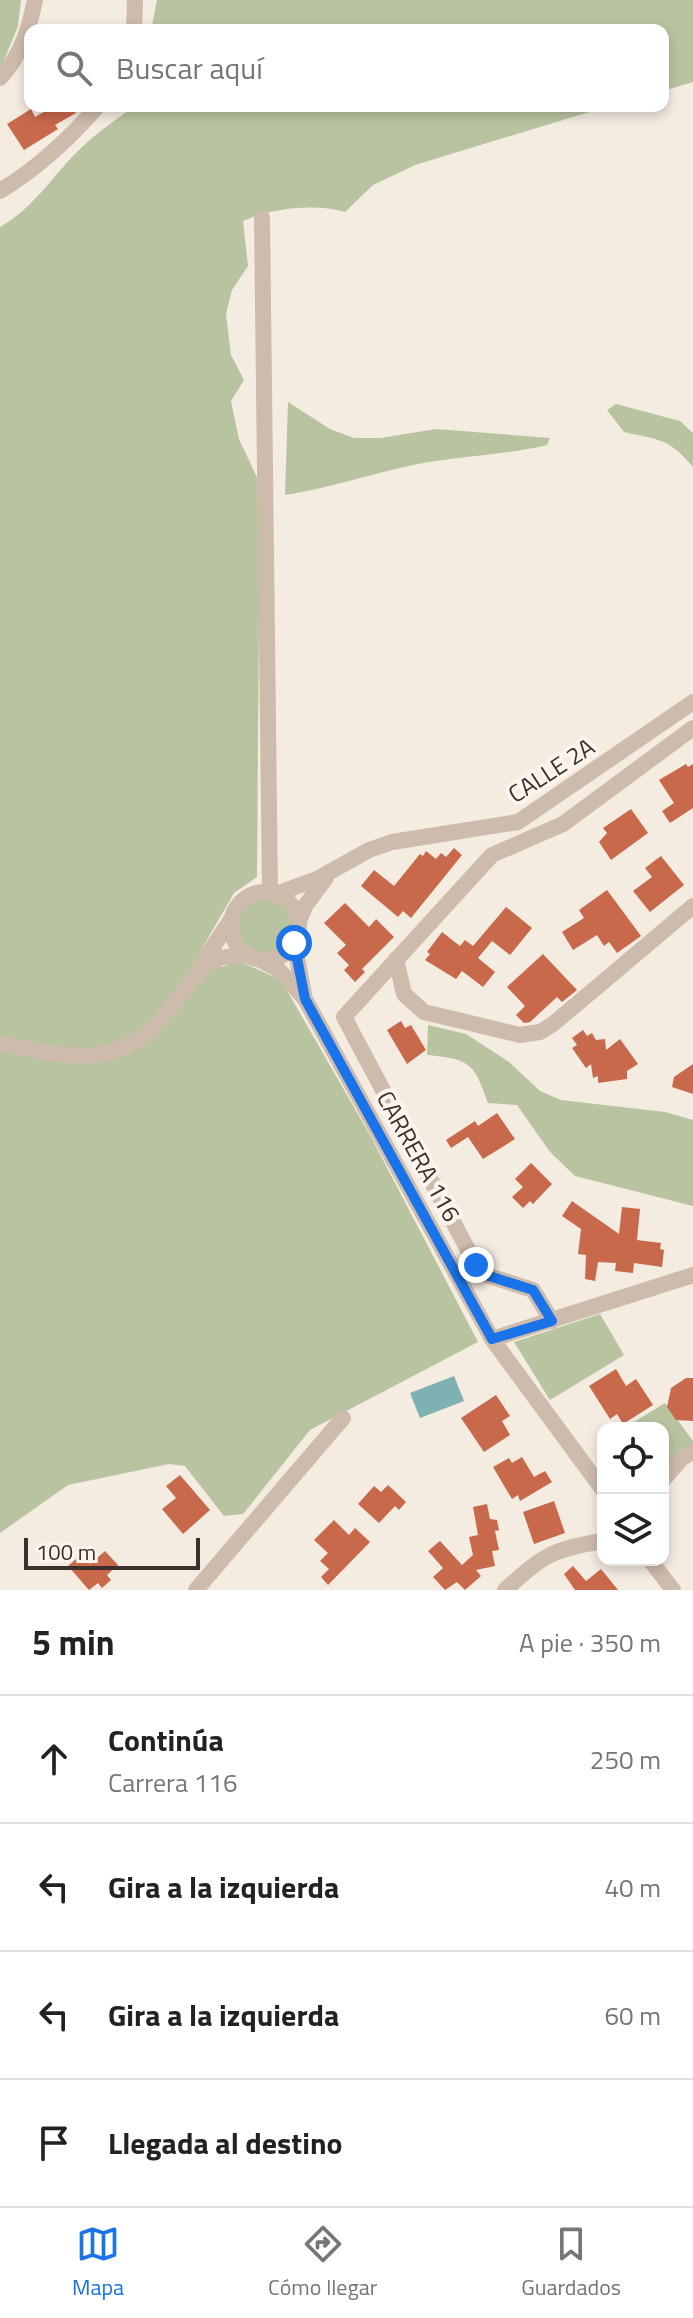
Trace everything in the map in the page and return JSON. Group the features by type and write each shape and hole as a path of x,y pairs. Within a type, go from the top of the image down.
{"street":[{"path":"30,24 35,0"},
{"path":"134,24 135,0"},
{"path":"0,78 10,67 24,41"},
{"path":"0,191 27,174 71,137 93,112"},
{"path":"262,218 270,669 268,894"},
{"name":"CALLE 2A","path":"268,894 331,873 392,842 518,822 693,702"},
{"path":"552,1321 533,1290 486,1275 476,1265 345,1024 346,1011 492,855 563,824 693,728"},
{"name":"CALLE 2A","path":"298,924 318,885 331,873"},
{"path":"0,1044 89,1059 118,1051 142,1038 197,974 241,902 268,894 291,906 298,924 294,943 279,957 218,958 197,974"},
{"path":"396,959 404,994 424,1012 529,1035 553,1024 693,906"},
{"path":"232,918 235,943 254,957"},
{"name":"CARRERA 116","path":"294,943 305,999"},
{"name":"CARRERA 116","path":"254,957 279,970 305,999 492,1339 597,1482"},
{"path":"492,1339 693,1275"},
{"path":"196,1590 343,1418"},
{"path":"669,1473 682,1458 693,1452"},
{"path":"505,1590 542,1557 564,1547 597,1542"},
{"path":"655,1566 673,1590"}],"green space":[{"path":"0,0 21,0 18,26 0,70"},
{"path":"157,0 693,0 693,82 669,89 669,24 152,24"},
{"path":"126,112 589,112 415,165 373,185 345,212 294,208 243,221 248,266 232,290 226,314 231,355 244,380 231,401 239,439 260,484 257,877 234,893 200,952 222,967 239,961 281,980 371,1137 478,1342 310,1430 243,1514 224,1516 185,1466 169,1464 68,1485 0,1533 0,227 33,201 99,132"},
{"path":"288,402 330,429 354,438 381,438 436,429 550,438 547,445 418,464 285,495"},
{"path":"616,404 680,421 693,433 693,467 670,445 624,432 607,410"},
{"path":"265,893 278,895 293,908 298,926 296,939 283,954 265,959 252,957 237,944 232,926 234,913 247,898"},
{"path":"428,1025 466,1034 509,1062 540,1091 561,1100 665,1112 693,1120 693,1206 575,1176 550,1152 517,1105 488,1103 474,1071 468,1065 452,1058 427,1055"},
{"path":"600,1314 624,1355 550,1400 514,1342"},
{"path":"665,1403 693,1441 693,1448 669,1464 669,1422 634,1422"}],"water":[{"path":"454,1376 464,1401 420,1418 410,1393"}],"building":[{"path":"26,112 32,112 35,117 44,112 76,113 55,125 58,129 24,150 7,124"},
{"path":"686,764 688,767 693,764 693,808 670,823 662,811 674,803 659,780"},
{"path":"631,809 648,833 611,860 599,842 607,833 603,828"},
{"path":"454,848 462,855 411,918 403,911 398,917 361,886 374,870 394,886 420,854 423,856 426,851 436,859 441,853 446,857"},
{"path":"661,856 684,885 650,912 633,891 652,877 645,868"},
{"path":"607,890 641,936 617,953 609,942 604,946 597,935 573,950 562,932 584,918 579,910"},
{"path":"345,903 369,927 376,919 394,937 362,969 365,972 355,982 344,970 349,965 337,953 346,945 324,923"},
{"path":"506,907 532,928 510,955 492,941 478,958 495,972 483,987 462,971 456,979 425,960 430,954 427,952 442,932 460,946 465,940 473,946"},
{"path":"543,954 577,990 562,1002 557,997 530,1022 524,1023 516,1015 525,1006 507,987"},
{"path":"401,1021 405,1028 411,1025 426,1050 407,1064 387,1030"},
{"path":"583,1030 587,1036 592,1033 596,1040 605,1039 606,1050 620,1039 638,1064 627,1071 627,1079 598,1083 598,1076 593,1078 591,1064 586,1068 572,1048 577,1045 572,1038"},
{"path":"693,1064 693,1094 672,1087 674,1077"},
{"path":"497,1113 515,1139 483,1159 468,1137 451,1148 446,1140 475,1121 478,1126"},
{"path":"531,1163 552,1184 533,1204 530,1201 523,1208 512,1197 523,1187 515,1179"},
{"path":"572,1201 619,1234 622,1207 640,1209 637,1240 661,1243 660,1249 664,1250 662,1267 634,1263 633,1273 615,1271 616,1263 598,1262 595,1281 585,1279 586,1255 578,1254 581,1229 562,1216"},
{"path":"616,1369 626,1386 636,1379 653,1405 626,1422 622,1422 617,1414 610,1419 589,1386"},
{"path":"686,1378 693,1378 693,1421 676,1420 667,1407 671,1388"},
{"path":"496,1395 510,1416 502,1421 510,1435 484,1452 461,1418"},
{"path":"522,1457 534,1477 545,1471 552,1482 520,1501 518,1495 512,1499 493,1467 509,1458 512,1463"},
{"path":"180,1475 210,1510 183,1534 162,1509 176,1498 166,1486"},
{"path":"388,1485 406,1502 399,1510 395,1506 379,1523 358,1504 374,1486 381,1492"},
{"path":"554,1501 565,1533 534,1544 523,1512"},
{"path":"487,1504 490,1519 497,1520 499,1530 495,1531 499,1550 492,1551 495,1566 476,1570 481,1576 465,1590 457,1582 445,1590 433,1577 443,1568 428,1551 440,1541 462,1565 473,1555 469,1537 478,1535 473,1507"},
{"path":"334,1520 349,1535 355,1528 370,1542 328,1585 321,1577 329,1569 320,1561 328,1553 314,1540"},
{"path":"105,1551 118,1565 107,1575 111,1580 102,1588 98,1583 89,1590 68,1566 82,1554 90,1564"},
{"path":"573,1566 586,1581 601,1569 618,1590 575,1590 564,1574"}],"route":[{"path":"294,943 305,999 492,1339 552,1321 533,1290 486,1275 476,1265"}]}
